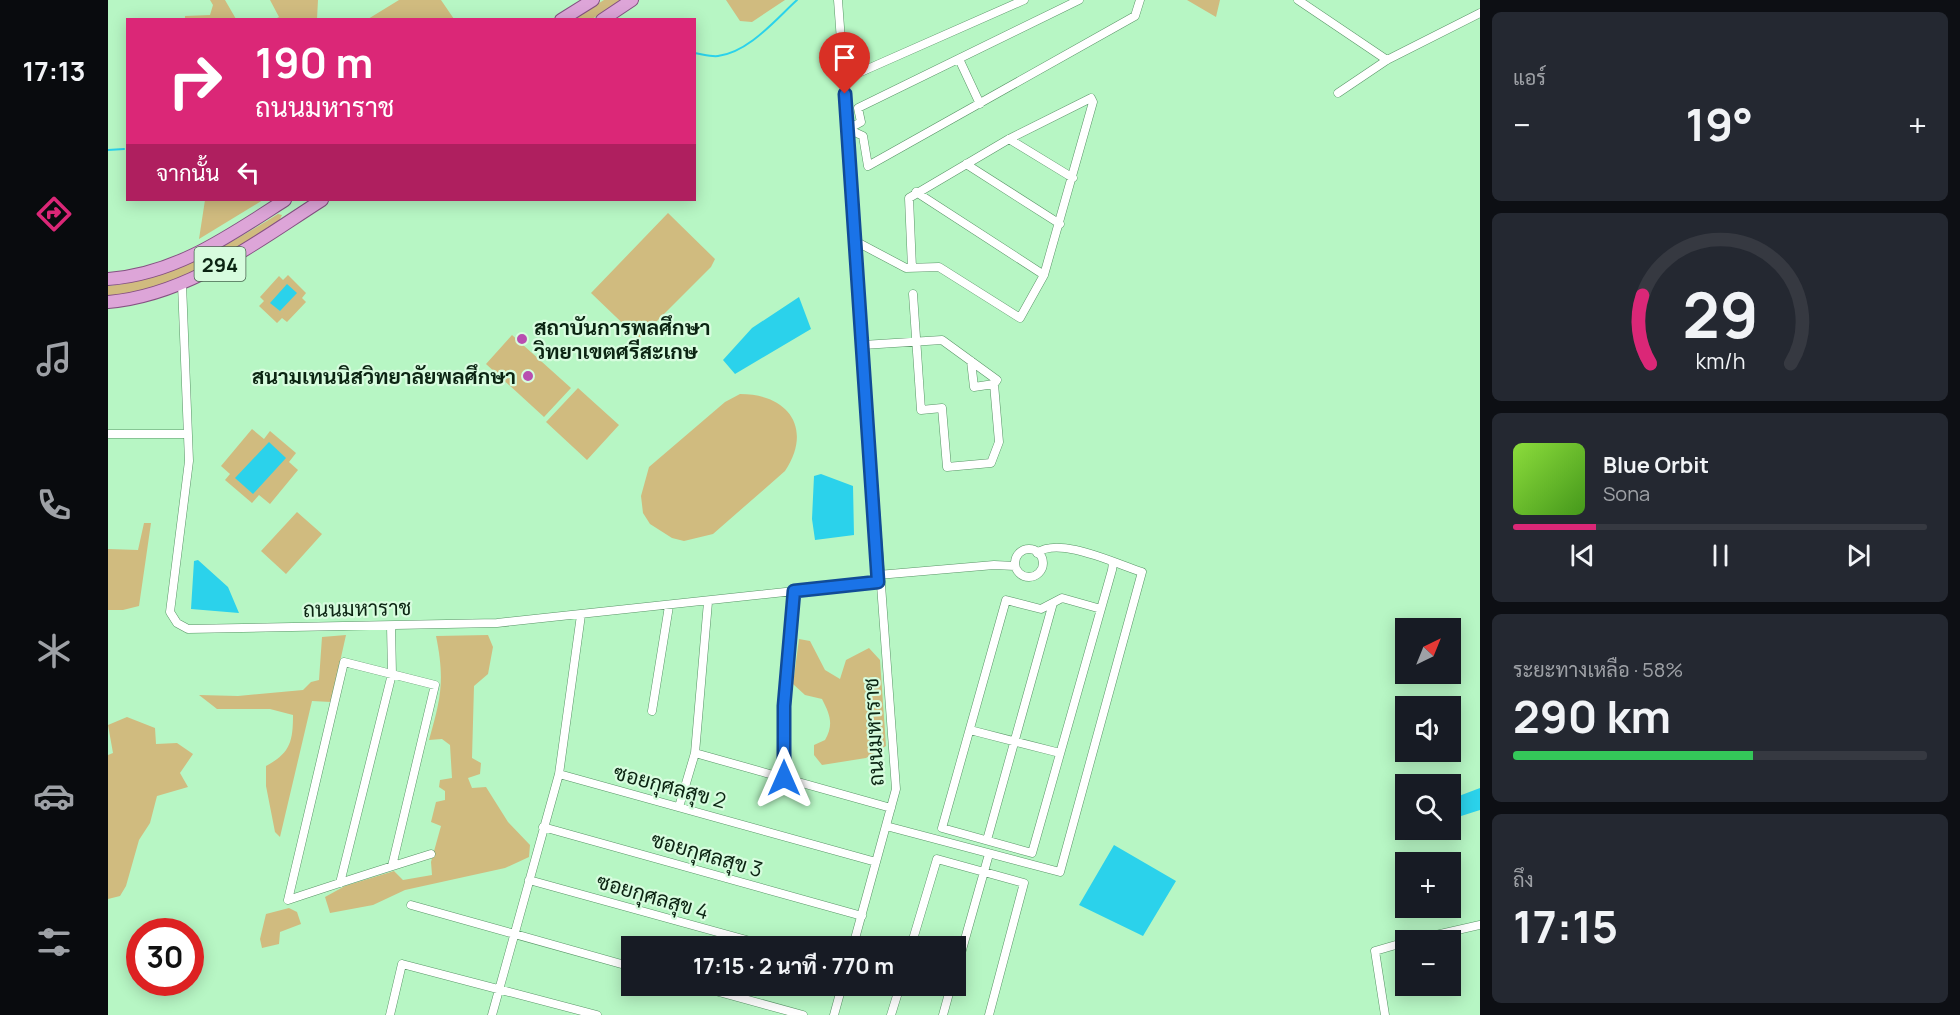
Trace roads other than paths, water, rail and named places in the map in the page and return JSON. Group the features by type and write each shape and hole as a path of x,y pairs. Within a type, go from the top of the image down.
{"main road":[{"path":"564,18 592,0"},
{"path":"605,18 632,0"},
{"name":"294","path":"108,279 182,262 282,201"},
{"path":"285,201 294,218"},
{"name":"294","path":"108,302 154,293 182,284 211,270 320,201"}],"street":[{"name":"ถนนมหาราช","path":"838,0 878,579 890,685 895,777 891,808 856,936"},
{"path":"844,77 936,40 1024,0"},
{"path":"848,129 861,122 858,108 1079,0"},
{"path":"848,129 863,136 868,166 1136,16 1140,0"},
{"path":"1298,0 1387,60"},
{"path":"1338,93 1387,60 1480,13"},
{"path":"959,59 980,104"},
{"path":"855,241 906,268 912,268 939,267 1020,318 1044,274 1073,178 1093,102 1091,98 1009,139 915,192 909,198 912,268"},
{"path":"1009,139 1073,178"},
{"path":"966,164 1060,224"},
{"path":"915,192 1044,274"},
{"name":"ถนนมหาราช","path":"182,284 189,461 170,612 177,623 188,629 498,623 708,602 878,579"},
{"path":"913,294 921,410 942,408 947,466 991,463 999,442 994,384"},
{"path":"863,345 942,339 998,380 994,384 974,387 971,361"},
{"path":"108,434 187,434"},
{"path":"886,826 1060,872 1142,572 1061,545 1044,548 1037,553"},
{"path":"878,579 994,565 1015,566 1023,576 1036,575 1043,564 1037,553 1032,550 1017,555 1015,566"},
{"path":"1101,609 1062,598 1041,609 1006,600 942,828 1032,853 1101,609 1113,563"},
{"path":"784,778 784,706 794,591"},
{"path":"679,807 695,753 708,602"},
{"path":"987,840 1053,603"},
{"path":"652,711 669,606"},
{"path":"492,1015 559,774 581,615"},
{"path":"340,883 392,674 391,626"},
{"path":"392,866 435,684 344,662 288,900 431,854"},
{"path":"970,729 1060,753"},
{"path":"695,753 891,808"},
{"name":"ซอยกุศลสุข 2","path":"559,774 876,862"},
{"name":"ซอยกุศลสุข 3","path":"543,827 862,916"},
{"path":"966,936 989,854"},
{"path":"914,936 937,859 1024,883 989,1015"},
{"name":"ซอยกุศลสุข 4","path":"529,880 732,936"},
{"path":"411,905 621,964"},
{"path":"1458,930 1480,925"},
{"path":"1385,1015 1375,951 1395,945"},
{"path":"390,1015 402,964 597,1015"},
{"path":"734,996 803,1015"},
{"path":"834,1015 839,996"},
{"path":"891,1015 897,996"},
{"path":"943,1015 948,996"}],"water":[{"path":"287,284 297,293 280,311 270,303"},
{"path":"799,297 811,329 735,374 723,360 752,328"},
{"path":"269,442 286,458 253,494 235,478"},
{"path":"821,474 853,486 854,535 815,540 812,519 814,476"},
{"path":"198,560 228,587 239,613 191,609 194,561"},
{"path":"1480,788 1480,810 1461,816 1461,795"},
{"path":"1114,845 1176,881 1143,936 1079,905"}],"waterway":[{"path":"696,53 718,56 740,48 761,34 797,0"},
{"path":"108,150 124,149"}],"place":[{"name":"สถาบันการพลศึกษา วิทยาเขตศรีสะเกษ","path":"522,339"},
{"name":"สนามเทนนิสวิทยาลัยพลศึกษา","path":"528,376"}]}
